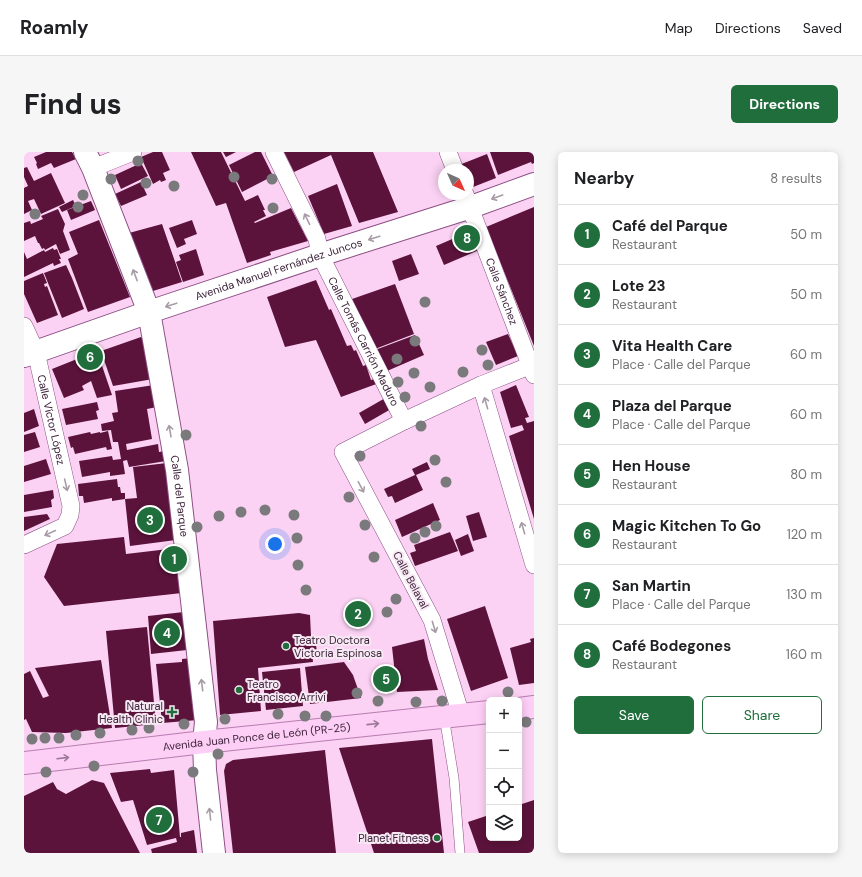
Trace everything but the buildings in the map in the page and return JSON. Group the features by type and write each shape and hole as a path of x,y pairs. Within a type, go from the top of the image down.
{"main road":[{"path":"522,709 534,707"},
{"name":"Avenida Juan Ponce de León (PR-25)","path":"24,763 204,742 486,712"}],"street":[{"path":"89,160 133,152"},
{"name":"Calle Tomás Carrión Maduro","path":"274,152 317,239 320,255 404,421"},
{"path":"448,152 453,164"},
{"name":"Calle del Parque","path":"89,160 149,312 177,470 206,714 204,742 205,770 214,853"},
{"name":"Avenida Manuel Fernández Juncos","path":"30,354 149,312 320,255 468,201 534,184"},
{"name":"Calle Sánchez","path":"468,201 533,368"},
{"name":"Calle Víctor López","path":"24,326 30,354 71,506 70,515 65,526 24,545"},
{"path":"404,421 481,385 533,368"},
{"path":"481,385 534,565"},
{"name":"Calle Belaval","path":"404,421 343,452 432,620 453,715"}],"lane":[{"path":"453,715 454,778 460,853"}],"place":[{"name":"Café Bodegones","path":"467,238"},
{"name":"Magic Kitchen To Go","path":"90,357"},
{"name":"Vita Health Care","path":"150,520"},
{"name":"Café del Parque","path":"174,559"},
{"name":"Lote 23","path":"358,614"},
{"name":"Plaza del Parque","path":"167,633"},
{"name":"Teatro Doctora Victoria Espinosa","path":"286,646"},
{"name":"Hen House","path":"386,679"},
{"name":"Teatro Francisco Arriví","path":"239,690"},
{"name":"Natural Health Clinic","path":"172,712"},
{"name":"San Martin","path":"159,820"},
{"name":"Planet Fitness","path":"437,838"}]}
